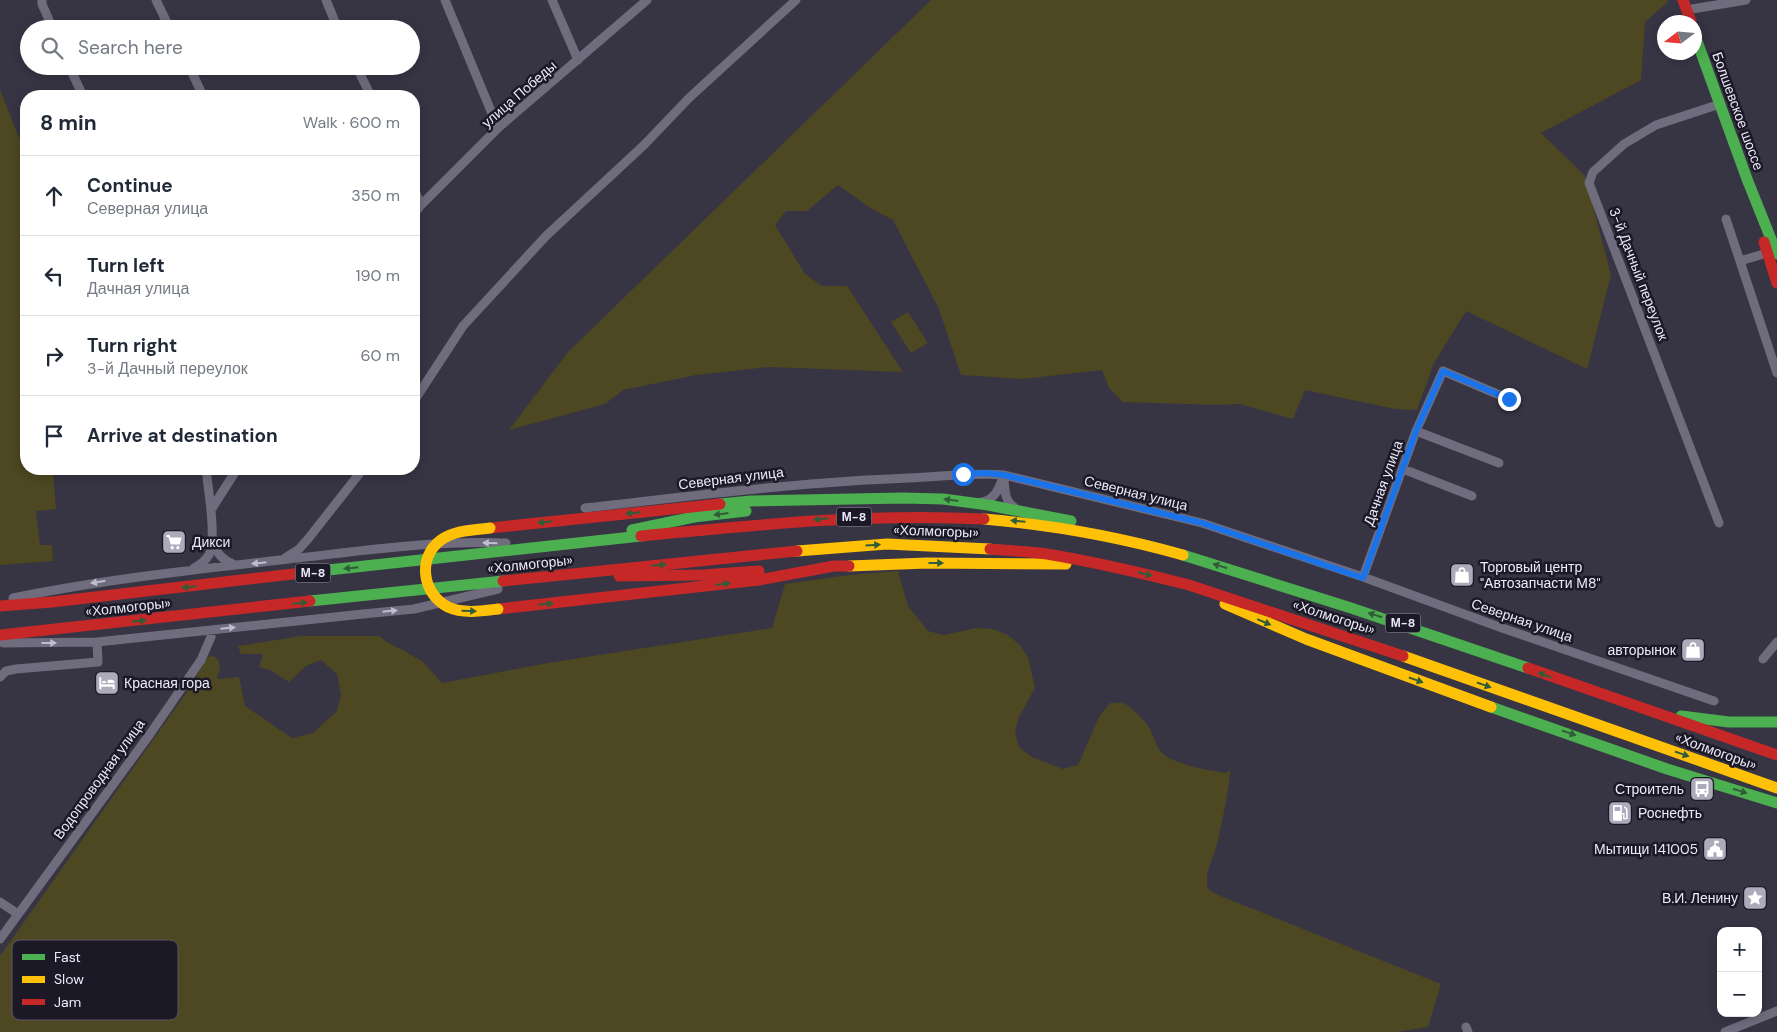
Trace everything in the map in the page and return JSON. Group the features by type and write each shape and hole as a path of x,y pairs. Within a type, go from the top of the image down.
{"main road":[{"name":"Болшевское шоссе","path":"1702,55 1772,254 1777,283"},
{"path":"834,566 759,580 498,609 463,611 449,608 431,592 426,579 425,567 432,548 440,540 464,531 742,502 903,498 943,499 1016,509 1081,523 1135,541"},
{"path":"573,544 694,517 821,501"},
{"name":"«Холмогоры»","path":"0,606 52,602 557,545 831,518 893,516 975,518 1034,523 1135,541 1162,548 1396,621 1640,709 1777,755"},
{"name":"«Холмогоры»","path":"0,635 779,552 887,544 969,547 1045,554 1102,564 1188,586 1403,656 1777,788"},
{"path":"575,574 626,576 702,575 927,562 1102,564"},
{"path":"1188,586 1245,614 1406,677 1667,768 1774,803"},
{"path":"1640,709 1711,721 1739,723 1777,722"}],"street":[{"path":"42,0 49,20"},
{"path":"156,0 166,20"},
{"path":"326,0 334,20"},
{"path":"445,0 498,128"},
{"path":"552,0 578,60"},
{"name":"улица Победы","path":"421,205 498,128 647,0"},
{"path":"420,392 463,326 546,236 644,145 689,98 796,0"},
{"path":"1684,5 1746,0"},
{"path":"73,75 80,90"},
{"path":"192,75 200,90"},
{"path":"360,75 368,90"},
{"name":"3-й Дачный переулок","path":"1719,523 1589,183 1593,172 1624,144 1656,125 1720,104"},
{"path":"1726,219 1777,373"},
{"path":"1740,261 1772,254"},
{"name":"Дачная улица","path":"1363,578 1416,431 1443,371 1509,399"},
{"path":"1416,431 1499,464"},
{"path":"1403,469 1472,496"},
{"name":"Северная улица","path":"585,508 840,480 986,473 1004,475 1202,523 1714,701"},
{"path":"187,570 204,562 210,554 212,542 211,510 207,475"},
{"path":"211,510 233,475"},
{"path":"282,560 299,549 308,539 358,475"},
{"path":"977,504 989,501 997,493 1004,475"},
{"path":"1004,475 1005,496 1008,504 1016,509"},
{"path":"308,539 309,548 318,556"},
{"path":"212,542 220,556 235,565"},
{"path":"0,600 99,582 187,570 318,556 468,542 557,545"},
{"path":"0,642 97,642 414,609 556,576"},
{"name":"Водопроводная улица","path":"0,939 150,734 204,656 211,637 211,630"},
{"path":"0,676 6,671 16,669 98,662 97,642"},
{"path":"1763,659 1777,642"},
{"path":"0,902 18,914"},
{"path":"1725,1032 1738,1030 1777,1011"}],"shaded area":[{"path":"931,0 1667,0 1668,2 1645,22 1641,80 1541,133 1585,176 1611,275 1587,369 1466,311 1434,363 1417,410 1395,409 1305,390 1293,419 1240,404 1123,402 1109,388 1102,370 1022,379 961,375 939,309 893,220 870,208 838,185 807,211 786,211 775,225 805,274 822,286 847,286 903,372 769,367 696,375 623,390 605,404 509,430 568,352"},
{"path":"0,90 20,140 20,475 53,475 56,509 36,511 40,545 52,545 53,561 0,565"},
{"path":"908,312 928,343 911,353 891,322"},
{"path":"898,571 908,606 928,631 944,635 976,628 992,629 1006,634 1019,644 1028,657 1035,688 1019,717 1015,731 1019,747 1032,757 1063,769 1078,765 1099,717 1110,703 1123,703 1128,705 1142,719 1150,729 1160,750 1167,757 1202,769 1226,773 1230,770 1217,846 1208,870 1208,889 1218,895 1441,984 1428,1027 1397,1032 0,1032 0,956 186,693 208,657 214,656 219,661 218,679 239,677 245,706 292,738 313,733 337,711 341,695 337,674 321,660 306,666 289,682 270,670 259,667 263,654 241,654 238,646 301,636 379,636 423,662 442,683 548,663 772,628 785,584 849,575"}],"traffic: fast":[{"path":"1702,55 1747,179 1777,254"},
{"path":"720,504 751,501 943,499 988,505 1071,521"},
{"path":"632,530 694,517 746,511"},
{"path":"319,571 641,536"},
{"path":"1183,555 1351,608 1528,668"},
{"path":"310,601 503,581"},
{"path":"1491,707 1667,769 1777,803"},
{"path":"1681,716 1729,722 1777,722"}],"traffic: slow":[{"path":"984,519 1035,524 1084,532 1183,555"},
{"path":"490,528 458,532 441,540 433,547 428,556 426,575 428,585 433,593 439,601 448,607 466,611 498,609"},
{"path":"797,551 887,544 990,549"},
{"path":"849,566 927,563 1066,564"},
{"path":"1225,604 1306,639 1491,707"},
{"path":"1403,656 1777,788"}],"traffic: jam":[{"path":"1683,0 1688,15"},
{"path":"1764,242 1777,283"},
{"path":"490,528 720,504"},
{"path":"641,536 812,521 898,518 984,519"},
{"path":"990,549 1065,557 1189,585 1403,656"},
{"path":"503,581 797,551"},
{"path":"498,609 759,580 834,566 849,566"},
{"path":"0,606 52,602 319,571"},
{"path":"619,576 702,575 759,571"},
{"path":"0,635 310,601"},
{"path":"1528,668 1777,755"}],"place":[{"name":"Дикси","path":"174,542"},
{"name":"Торговый центр \"Автозапчасти М8\"","path":"1462,575"},
{"name":"авторынок","path":"1693,650"},
{"name":"Красная гора","path":"107,683"},
{"name":"Строитель","path":"1702,789"},
{"name":"Роснефть","path":"1620,813"},
{"name":"Мытищи 141005","path":"1715,849"},
{"name":"В.И. Ленину","path":"1755,898"}],"route":[{"path":"963,474 986,473 1004,475 1202,523 1363,578 1416,431 1443,371 1509,399"}]}
